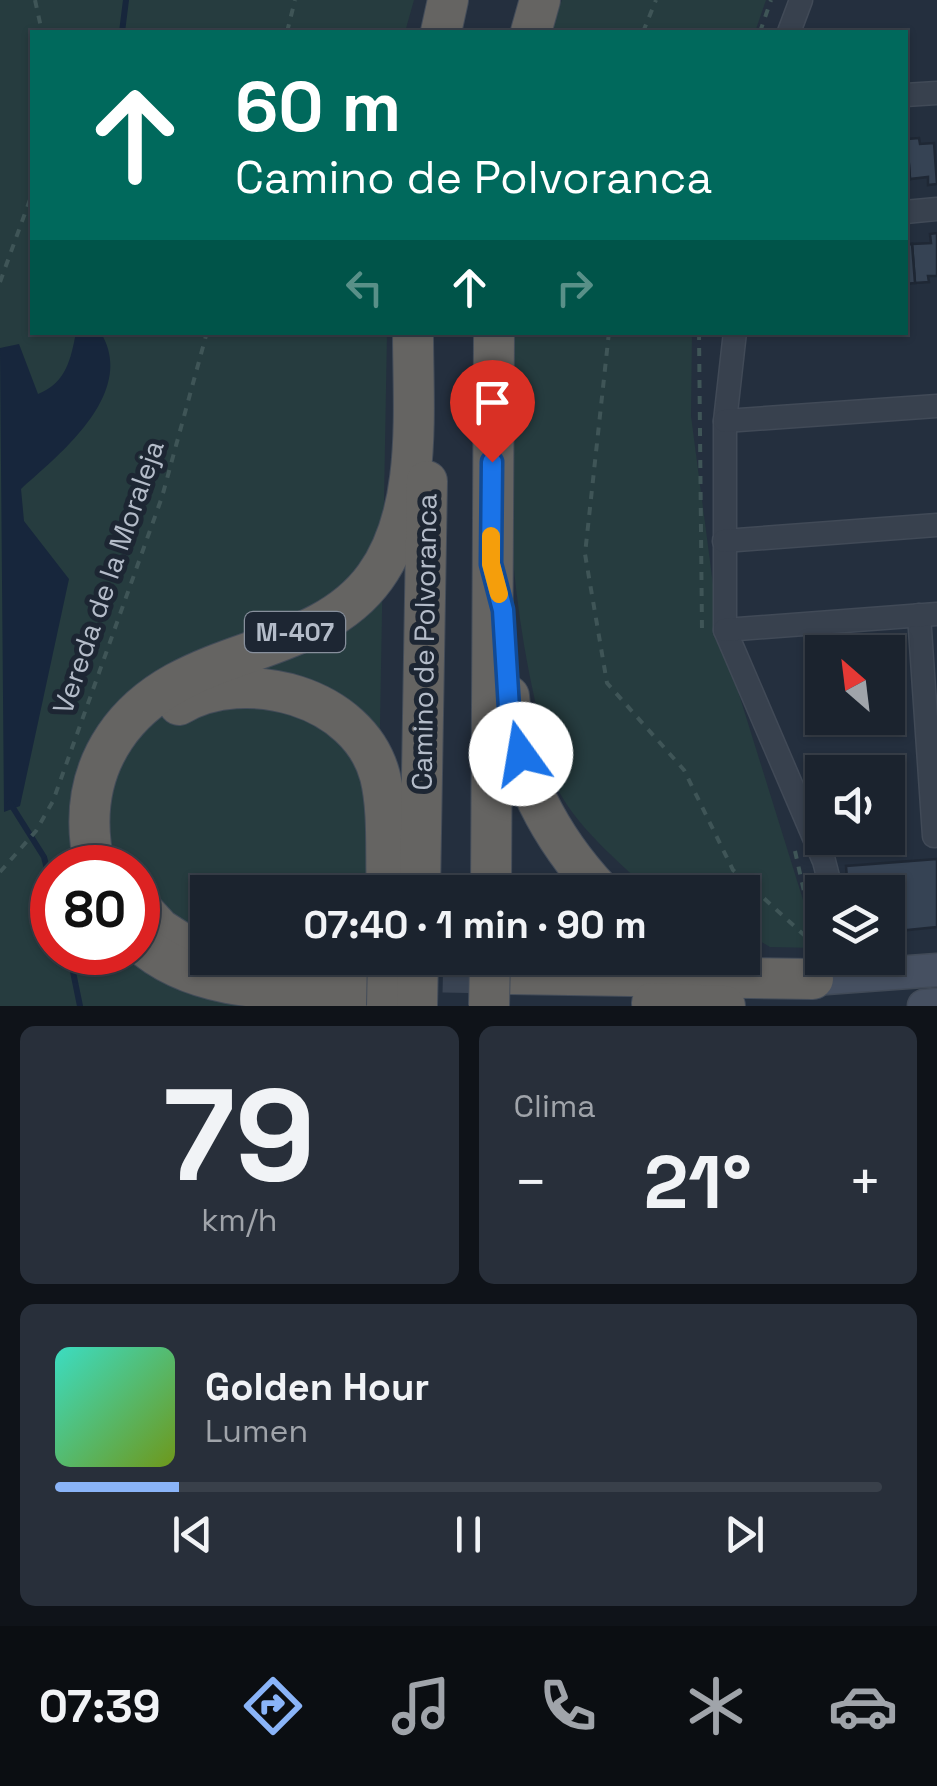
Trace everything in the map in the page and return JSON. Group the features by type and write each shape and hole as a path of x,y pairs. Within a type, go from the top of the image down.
{"highway":[{"path":"442,30 448,0"},
{"path":"532,30 540,0"},
{"name":"M-407","path":"92,845 88,812 94,780 106,750 128,718 168,684 300,631 344,608 362,593 390,554 408,478 413,335"},
{"name":"Camino de Polvoranca","path":"420,875 429,335"},
{"path":"491,875 494,335"},
{"path":"491,564 503,610 510,725 541,811 565,854 585,875"},
{"name":"M-407","path":"114,845 110,804 123,765 136,746 162,717 192,697 214,689 256,687 302,696 326,709 366,749 380,774 386,875"},
{"path":"160,929 190,945"},
{"path":"160,956 180,970 230,984 381,982"},
{"path":"760,961 805,963"},
{"path":"499,984 805,964"},
{"path":"326,975 381,982"},
{"path":"417,1006 418,975"},
{"path":"499,984 724,1006"}],"main road":[{"path":"905,969 937,970"},
{"path":"924,1006 937,1005"}],"street":[{"path":"790,30 800,0"},
{"path":"908,94 937,92"},
{"path":"908,212 937,210"},
{"path":"736,335 726,421 725,630 828,875"},
{"path":"726,421 937,406"},
{"path":"724,541 937,525"},
{"path":"725,630 928,614 934,836"}],"path":[{"path":"35,0 42,30"},
{"path":"288,30 296,0"},
{"path":"644,30 656,0"},
{"path":"761,30 772,0"},
{"path":"0,282 30,200"},
{"name":"Vereda de la Moraleja","path":"0,872 36,831 53,801 162,498 206,335"},
{"path":"609,335 584,554 607,683 684,770 734,870 805,952"}],"green space":[{"path":"0,0 414,0 406,30 30,30 30,335 387,335 377,875 190,875 190,975 375,975 374,1006 0,1006"},
{"path":"562,0 766,0 756,30 551,30"},
{"path":"511,335 692,335 691,416 719,630 805,906 805,948 770,947 760,941 760,875 633,875 585,828 563,799 549,763 522,629 511,531 507,431"}],"water":[{"path":"75,335 102,335 109,355 109,378 89,420 21,489 24,521 69,579 20,806 4,812 0,348 19,344 38,394 61,377"}],"building":[{"path":"919,138 920,144 934,143 937,184 928,185 928,177 910,179 908,139"},
{"path":"937,233 937,276 928,276 929,282 915,283 912,244 931,243 930,234"},
{"path":"912,244 915,283 908,284 908,245"},
{"path":"937,859 937,927 905,930 905,875 847,875 846,866"}],"waterway":[{"path":"122,30 126,0"},
{"path":"10,803 36,845"},
{"path":"74,975 80,1006"}],"slow traffic":[{"path":"491,536 491,564 499,594"}],"route":[{"path":"492,462 491,564 503,610 510,725 521,754"}]}
